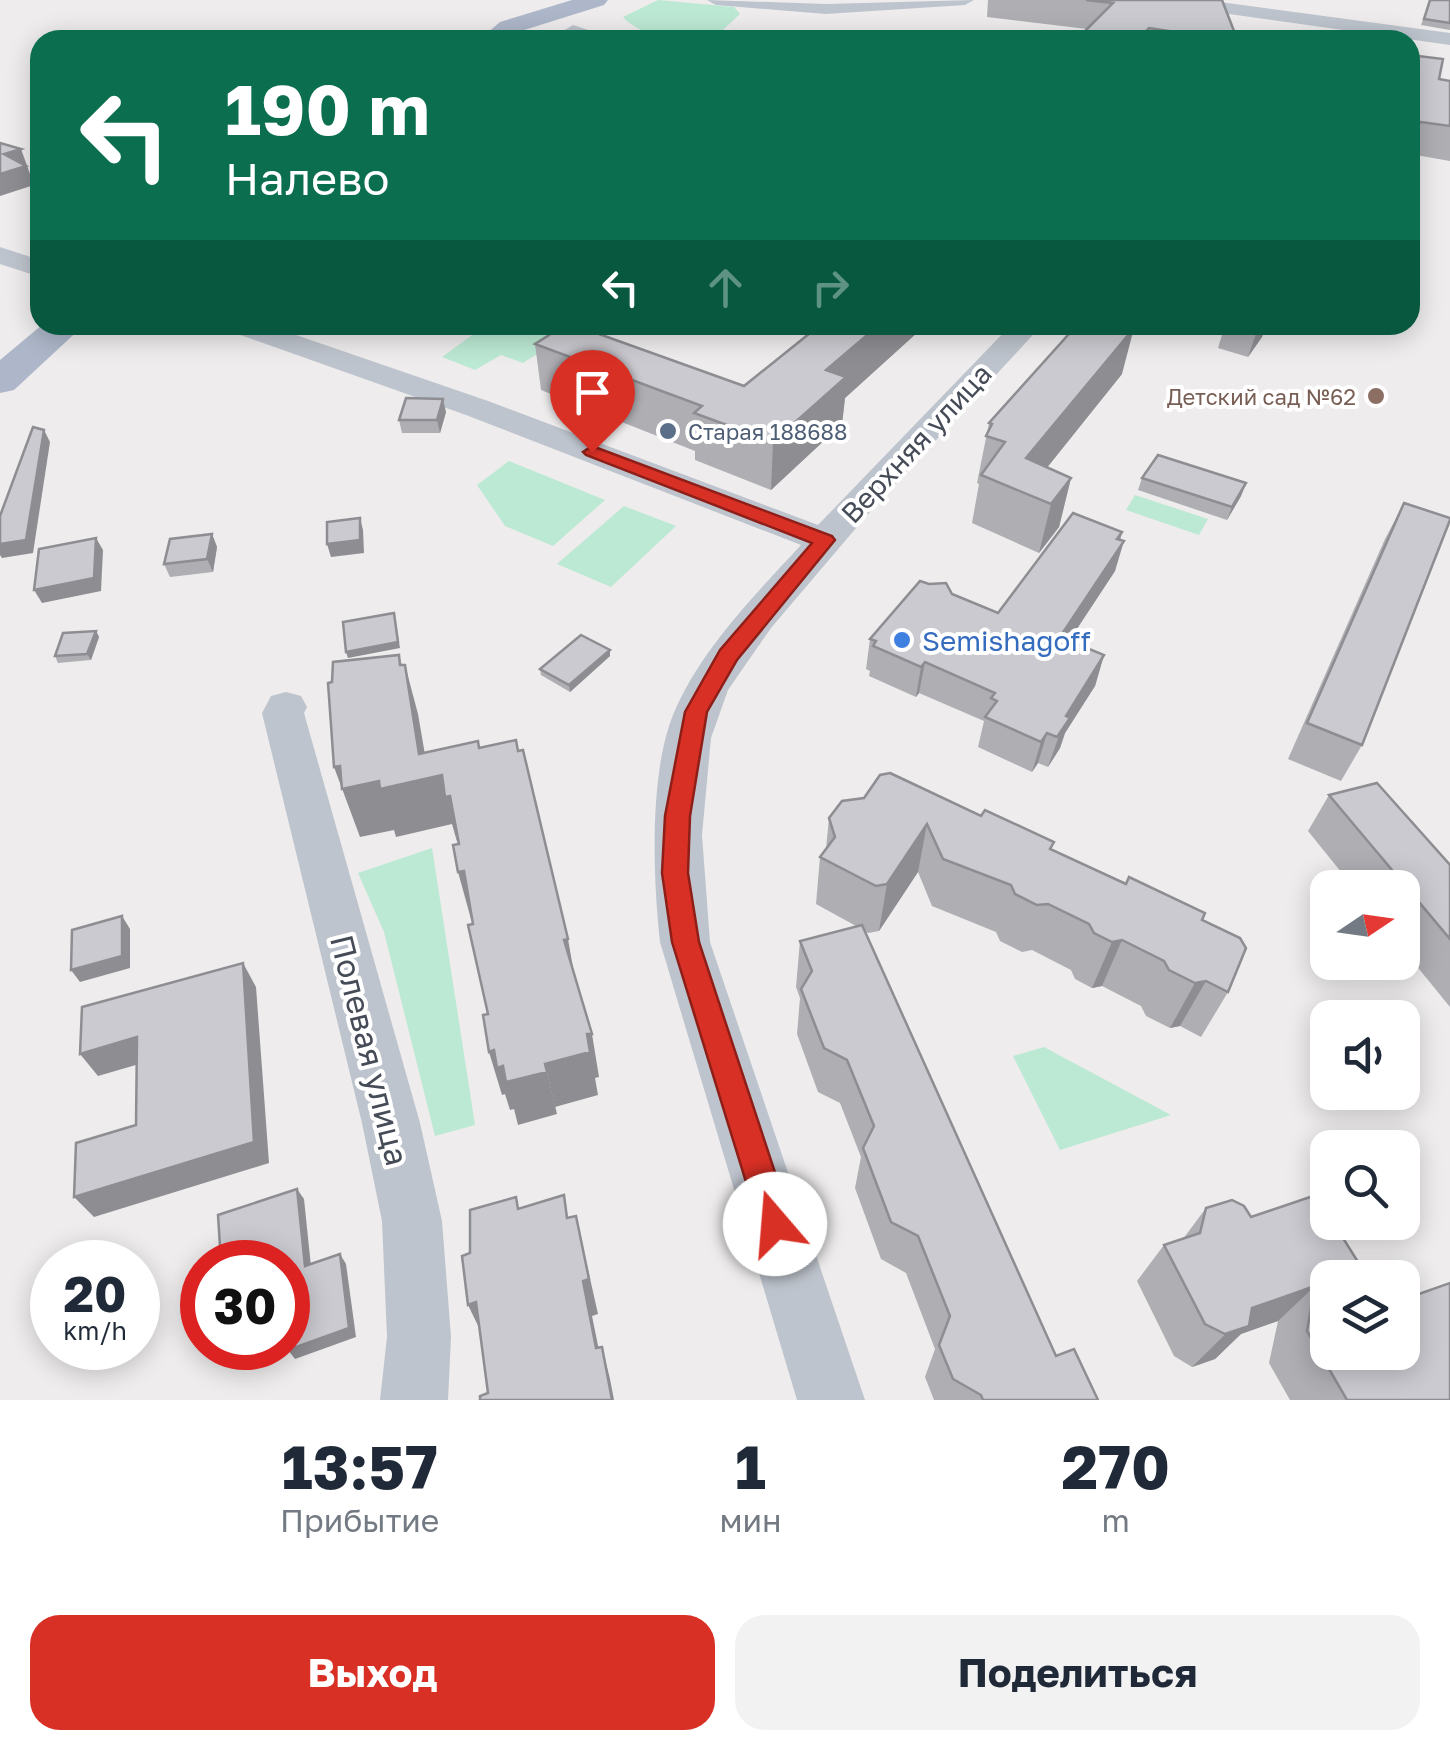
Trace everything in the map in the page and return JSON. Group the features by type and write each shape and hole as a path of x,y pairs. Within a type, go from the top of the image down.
{"main road":[{"path":"503,30 596,0"},
{"path":"0,381 53,335"}],"street":[{"path":"716,0 826,9 965,0"},
{"path":"1165,0 1391,30"},
{"path":"1400,30 1418,11"},
{"path":"1420,34 1450,39"},
{"path":"0,254 30,265"},
{"path":"268,335 478,408 825,540"},
{"name":"Верхняя улица","path":"832,1400 686,942 675,873 678,816 696,712 728,656 825,540 1018,335"},
{"name":"Полевая улица","path":"286,707 283,713 391,1123 412,1221 419,1337 414,1400"}],"green space":[{"path":"658,0 734,7 740,14 723,30 641,30 623,17"},
{"path":"472,335 542,335 559,340 523,363 501,355 475,370 442,357"},
{"path":"509,461 605,500 553,546 505,526 477,485"},
{"path":"1135,495 1208,519 1199,535 1126,510"},
{"path":"624,506 676,526 611,587 557,564"},
{"path":"432,848 475,1125 435,1136 384,932 358,873"},
{"path":"1044,1047 1171,1115 1060,1150 1013,1056"}],"building":[{"path":"1086,0 1222,0 1234,30 1086,30 1113,3"},
{"path":"1430,0 1450,0 1450,23 1424,19"},
{"path":"1420,56 1443,59 1439,79 1450,81 1450,126 1421,122"},
{"path":"0,143 21,149 4,154 26,166 0,174"},
{"path":"549,335 602,335 744,386 808,335 867,335 826,370 846,377 773,442 694,413 702,406 535,344"},
{"path":"1068,335 1128,335 1026,458 1071,478 1051,504 981,475 1005,442 986,436 992,424 989,423"},
{"path":"406,398 443,399 437,420 399,420"},
{"path":"33,427 44,430 26,540 0,544 0,516"},
{"path":"1158,455 1246,483 1232,507 1142,478"},
{"path":"1404,503 1450,520 1362,745 1307,723"},
{"path":"1073,513 1122,532 1117,539 1124,541 1060,637 1104,655 1057,737 1047,733 1041,742 985,717 997,701 991,698 995,693 925,662 921,667 873,646 876,641 870,639 920,581 946,583 952,594 998,613"},
{"path":"360,518 360,540 327,544 327,522"},
{"path":"212,534 207,559 164,564 170,539"},
{"path":"96,538 94,578 34,590 39,549"},
{"path":"394,613 398,642 346,652 343,622"},
{"path":"96,631 87,654 55,656 63,633"},
{"path":"581,635 610,650 569,685 540,669"},
{"path":"399,655 400,665 405,665 419,754 478,741 479,748 516,740 518,751 523,750 568,939 564,940 592,1034 587,1034 590,1052 545,1064 547,1072 506,1082 503,1066 497,1068 494,1050 489,1052 483,1015 488,1014 468,925 473,924 464,871 458,872 453,845 459,844 442,775 380,789 379,781 342,789 340,766 334,767 328,683 332,682 333,662"},
{"path":"890,773 981,816 985,810 1054,842 1050,849 1126,884 1129,877 1205,913 1202,920 1240,938 1246,948 1228,992 1206,981 1195,983 1169,970 1164,961 1122,940 1112,942 1094,933 1089,924 1048,904 1037,905 1015,894 1011,885 943,859 927,824 887,884 876,886 820,857 835,837 829,818 842,801 864,798 880,775"},
{"path":"1377,783 1450,865 1450,939 1420,903 1420,870 1392,870 1329,795"},
{"path":"122,916 122,956 71,970 72,930"},
{"path":"862,925 1056,1356 1074,1349 1098,1400 983,1400 953,1379 939,1345 950,1316 918,1236 891,1222 863,1148 874,1126 847,1060 824,1048 801,989 812,971 800,941"},
{"path":"243,963 254,1142 74,1197 76,1143 136,1125 137,1037 80,1054 82,1007"},
{"path":"297,1189 302,1240 220,1240 218,1215"},
{"path":"564,1195 567,1218 576,1216 589,1279 583,1281 596,1348 602,1347 612,1400 480,1400 480,1396 488,1393 476,1302 468,1305 462,1256 470,1253 470,1210 516,1197 518,1209"},
{"path":"1310,1197 1310,1240 1344,1240 1357,1260 1310,1260 1310,1288 1252,1308 1249,1326 1225,1334 1205,1324 1164,1245 1200,1233 1206,1208 1232,1200 1244,1206 1251,1217"},
{"path":"340,1254 349,1328 310,1342 310,1264"},
{"path":"1450,1283 1450,1400 1347,1400 1330,1370 1420,1370 1420,1294"}],"place":[{"name":"Детский сад №62","path":"1376,396"},
{"name":"Старая 188688","path":"668,431"},
{"name":"Semishagoff","path":"902,640"}],"route":[{"path":"592,452 825,540 728,656 696,712 678,816 675,873 686,942 775,1224"}]}
